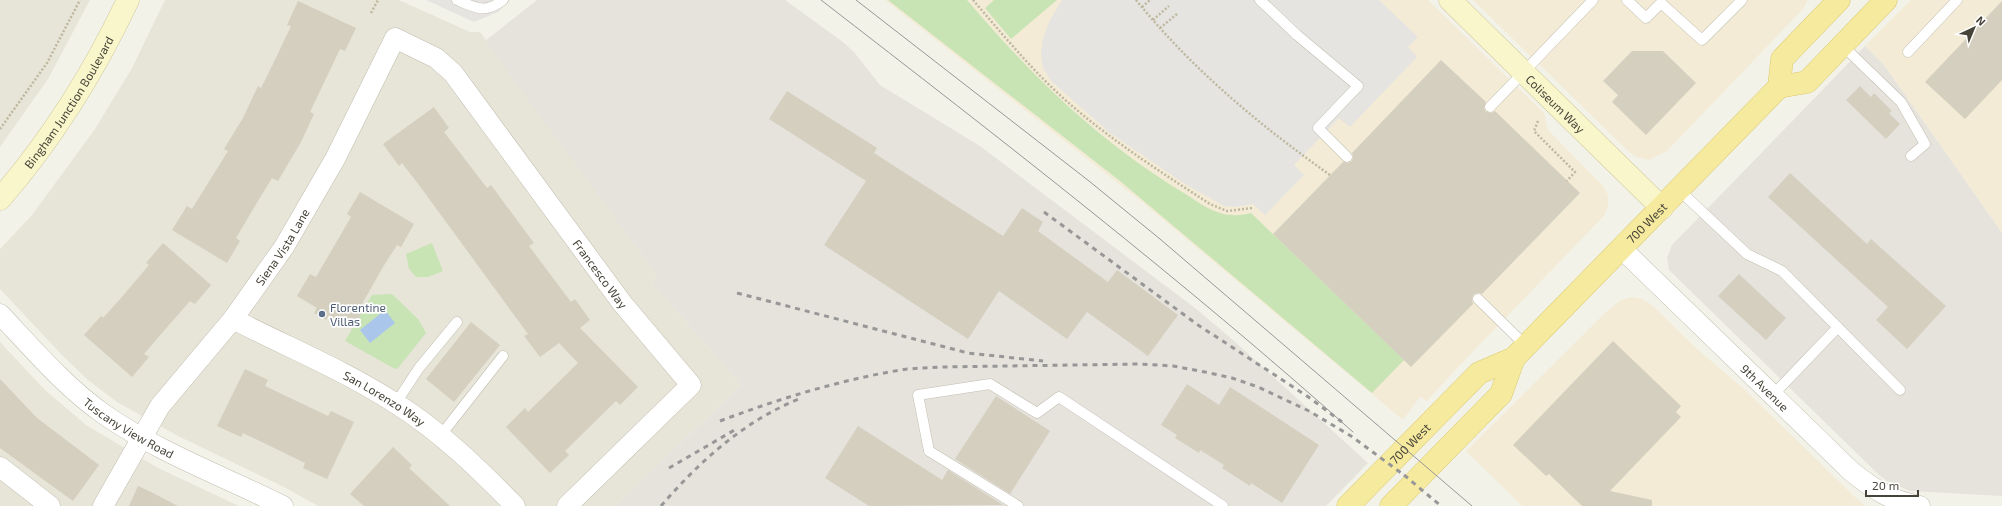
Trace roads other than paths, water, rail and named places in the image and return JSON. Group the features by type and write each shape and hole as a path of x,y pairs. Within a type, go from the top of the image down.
{"main road":[{"path":"1839,0 1782,59 1779,87 1806,82 1886,0"},
{"name":"700 West","path":"1348,506 1479,373 1520,352 1779,87"},
{"name":"700 West","path":"1391,506 1502,394 1520,352"}],"street":[{"name":"Bingham Junction Boulevard","path":"0,199 34,158 68,110 91,72 128,0"},
{"name":"Coliseum Way","path":"1450,0 1662,208"},
{"name":"Siena Vista Lane","path":"103,506 141,437 168,394 233,319 284,247 335,160 395,38"},
{"name":"Francesco Way","path":"395,38 436,58 453,74 622,303 691,385 567,506"},
{"name":"9th Avenue","path":"1622,249 1852,472 1876,491 1900,502 1920,506"},
{"name":"Tuscany View Road","path":"0,314 73,389 104,414 141,437 180,458 283,506"},
{"name":"San Lorenzo Way","path":"233,319 354,379 396,403 441,435 481,471 515,506"},
{"path":"3,475 50,506"}],"lane":[{"path":"458,0 479,10 494,7 503,0"},
{"path":"1260,0 1297,35 1358,86 1318,128 1347,157"},
{"path":"1490,107 1593,0"},
{"path":"1627,0 1646,18 1661,2 1702,40 1742,0"},
{"path":"1908,52 1957,0"},
{"path":"1842,45 1901,102 1925,144 1911,156"},
{"path":"1679,190 1748,254 1782,271 1900,390"},
{"path":"1478,299 1520,352"},
{"path":"396,403 419,368 457,322"},
{"path":"1772,396 1838,327"},
{"path":"441,435 503,356"},
{"path":"1018,506 929,451 918,395 990,384 1037,413 1059,397 1223,506"}],"water":[{"path":"385,310 395,323 370,343 360,330"}],"tram line":[{"path":"821,0 957,105 1158,265 1353,432"},
{"path":"856,0 1089,181 1160,239 1472,506"}],"railway":[{"path":"1044,212 1198,325 1307,396 1342,422"},
{"path":"737,293 968,353 1043,361"},
{"path":"720,421 812,390 859,378 907,369 940,367 1140,364 1173,366 1232,378 1258,387 1309,411 1351,436 1408,478"},
{"path":"661,506 691,474 724,444 760,419 799,399"},
{"path":"669,468 738,428"},
{"path":"1404,475 1441,506"}],"place":[{"name":"Florentine Villas","path":"322,314"}]}
